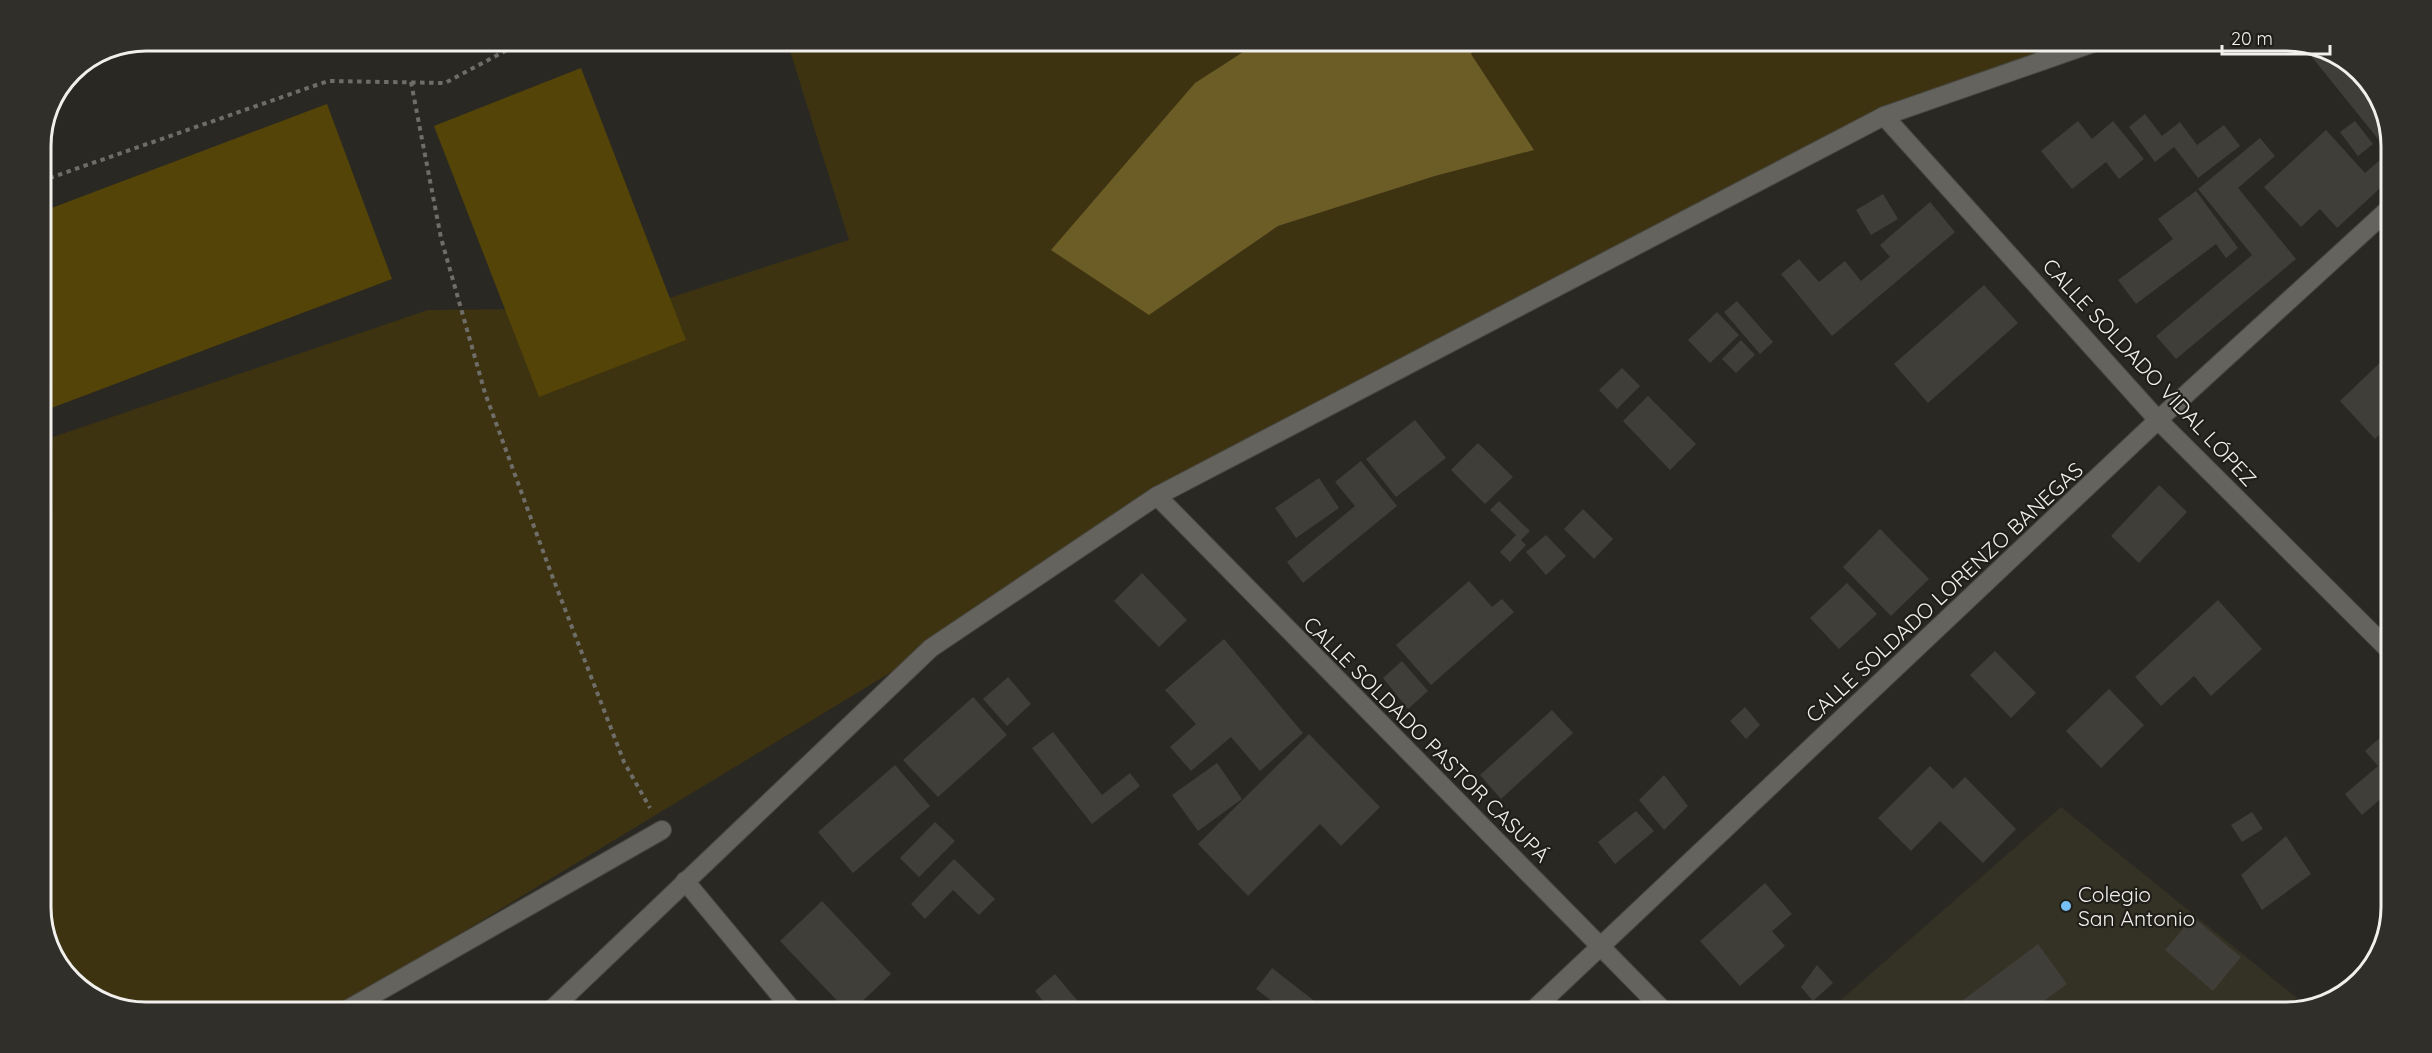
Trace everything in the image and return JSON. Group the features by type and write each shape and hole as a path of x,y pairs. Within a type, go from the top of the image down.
{"street":[{"path":"559,1002 931,648 1156,496 1884,116 2068,51"},
{"name":"CALLE SOLDADO VIDAL LÓPEZ","path":"1884,116 2158,420 2381,642"},
{"name":"CALLE SOLDADO LORENZO BANEGAS","path":"1542,1002 2158,420 2381,216"},
{"name":"CALLE SOLDADO PASTOR CASUPÁ","path":"1156,496 1655,1002"},
{"path":"361,1002 662,830"},
{"path":"685,881 786,1002"}],"path":[{"path":"51,178 328,81 445,83 504,51"},
{"path":"411,82 441,238 485,393 624,762 662,830"}],"shaded area":[{"path":"790,51 1245,51 1195,83 1149,315 1278,226 1435,176 1533,150 1471,54 1474,51 2070,51 1884,116 1157,496 931,648 347,1002 146,1002 110,995 79,974 64,954 56,937 51,913 51,438 428,310 638,308 849,240"},
{"path":"1245,51 1474,51 1471,54 1534,150 1435,176 1278,226 1149,315 1051,250 1195,83"},
{"path":"581,68 686,340 539,397 434,126"},
{"path":"327,104 392,279 51,408 51,208"},
{"name":"Colegio San Antonio","path":"2061,807 2300,1000 2286,1002 1838,1002"}],"building":[{"path":"2310,55 2322,58 2344,71 2361,88 2374,110 2381,143"},
{"path":"2145,114 2162,136 2180,122 2197,145 2224,125 2240,146 2198,178 2174,147 2155,162 2129,127"},
{"path":"2078,121 2092,139 2113,121 2144,159 2119,179 2106,162 2072,189 2041,151"},
{"path":"2355,121 2373,144 2358,156 2340,132"},
{"path":"2326,130 2365,173 2381,161 2381,187 2337,228 2320,209 2301,227 2264,187"},
{"path":"2260,138 2275,156 2238,188 2296,259 2176,359 2156,336 2252,255 2198,189"},
{"path":"2196,191 2238,248 2226,258 2216,244 2136,304 2118,280 2173,239 2158,219"},
{"path":"1883,194 1898,219 1871,235 1856,210"},
{"path":"1930,202 1955,232 1832,336 1781,274 1799,259 1819,282 1845,261 1861,281 1890,257 1880,245"},
{"path":"1984,285 2018,323 1928,403 1894,364"},
{"path":"1737,301 1773,342 1760,354 1724,312"},
{"path":"1717,312 1739,335 1710,363 1688,340"},
{"path":"1741,340 1755,355 1736,373 1722,359"},
{"path":"2381,362 2381,433 2375,439 2340,401"},
{"path":"1622,368 1640,386 1617,409 1599,390"},
{"path":"1648,396 1696,444 1670,470 1623,421"},
{"path":"1415,420 1446,458 1396,497 1366,459"},
{"path":"1478,443 1513,477 1485,504 1451,470"},
{"path":"1361,461 1397,506 1303,583 1287,562 1355,506 1335,482"},
{"path":"1319,478 1339,508 1296,538 1275,508"},
{"path":"2159,485 2187,512 2139,563 2111,536"},
{"path":"1499,501 1530,531 1521,540 1526,545 1510,562 1500,552 1516,535 1490,510"},
{"path":"1583,509 1613,539 1594,559 1564,529"},
{"path":"1880,529 1929,579 1891,616 1843,567"},
{"path":"1546,535 1566,556 1546,575 1526,552"},
{"path":"1142,573 1187,620 1159,647 1114,601"},
{"path":"1469,581 1492,607 1502,599 1514,612 1431,685 1396,645"},
{"path":"1847,583 1877,614 1839,649 1810,618"},
{"path":"2218,600 2262,649 2211,696 2194,676 2161,706 2135,677"},
{"path":"1224,639 1303,733 1260,771 1231,737 1191,771 1170,747 1196,724 1165,690"},
{"path":"1995,651 2036,693 2011,718 1970,675"},
{"path":"1402,661 1428,691 1408,709 1383,678"},
{"path":"1008,677 1031,704 1007,726 983,699"},
{"path":"2109,689 2144,725 2101,768 2066,731"},
{"path":"973,697 1007,735 938,797 903,760"},
{"path":"1745,707 1760,725 1746,739 1730,721"},
{"path":"1552,710 1573,733 1501,799 1480,775"},
{"path":"1053,732 1102,795 1130,773 1140,786 1092,824 1032,748"},
{"path":"1309,734 1380,807 1341,846 1320,824 1248,896 1198,844"},
{"path":"2381,737 2381,799 2362,815 2345,794 2378,766 2365,751"},
{"path":"1217,763 1242,799 1198,831 1172,795"},
{"path":"895,765 930,806 853,873 818,832"},
{"path":"1930,766 1953,789 1965,777 2016,829 1983,863 1940,821 1911,851 1878,818"},
{"path":"1664,775 1688,806 1664,830 1639,800"},
{"path":"1636,811 1654,831 1615,864 1598,842"},
{"path":"2252,812 2263,829 2242,842 2231,825"},
{"path":"935,822 955,841 919,877 900,858"},
{"path":"2286,836 2311,874 2262,910 2241,875"},
{"path":"954,859 995,899 979,915 953,890 925,919 911,904"},
{"path":"1765,883 1792,914 1772,931 1785,946 1740,986 1700,941"},
{"path":"822,901 891,974 862,1002 838,1002 780,941"},
{"path":"2193,917 2241,957 2213,991 2165,950"},
{"path":"2038,944 2067,984 2043,1002 1960,1002"},
{"path":"1817,965 1833,983 1813,1001 1801,987"},
{"path":"1272,968 1316,1002 1273,1002 1256,989"},
{"path":"1055,974 1079,1002 1044,1002 1035,991"}],"place":[{"name":"Colegio San Antonio","path":"2066,906"}]}
